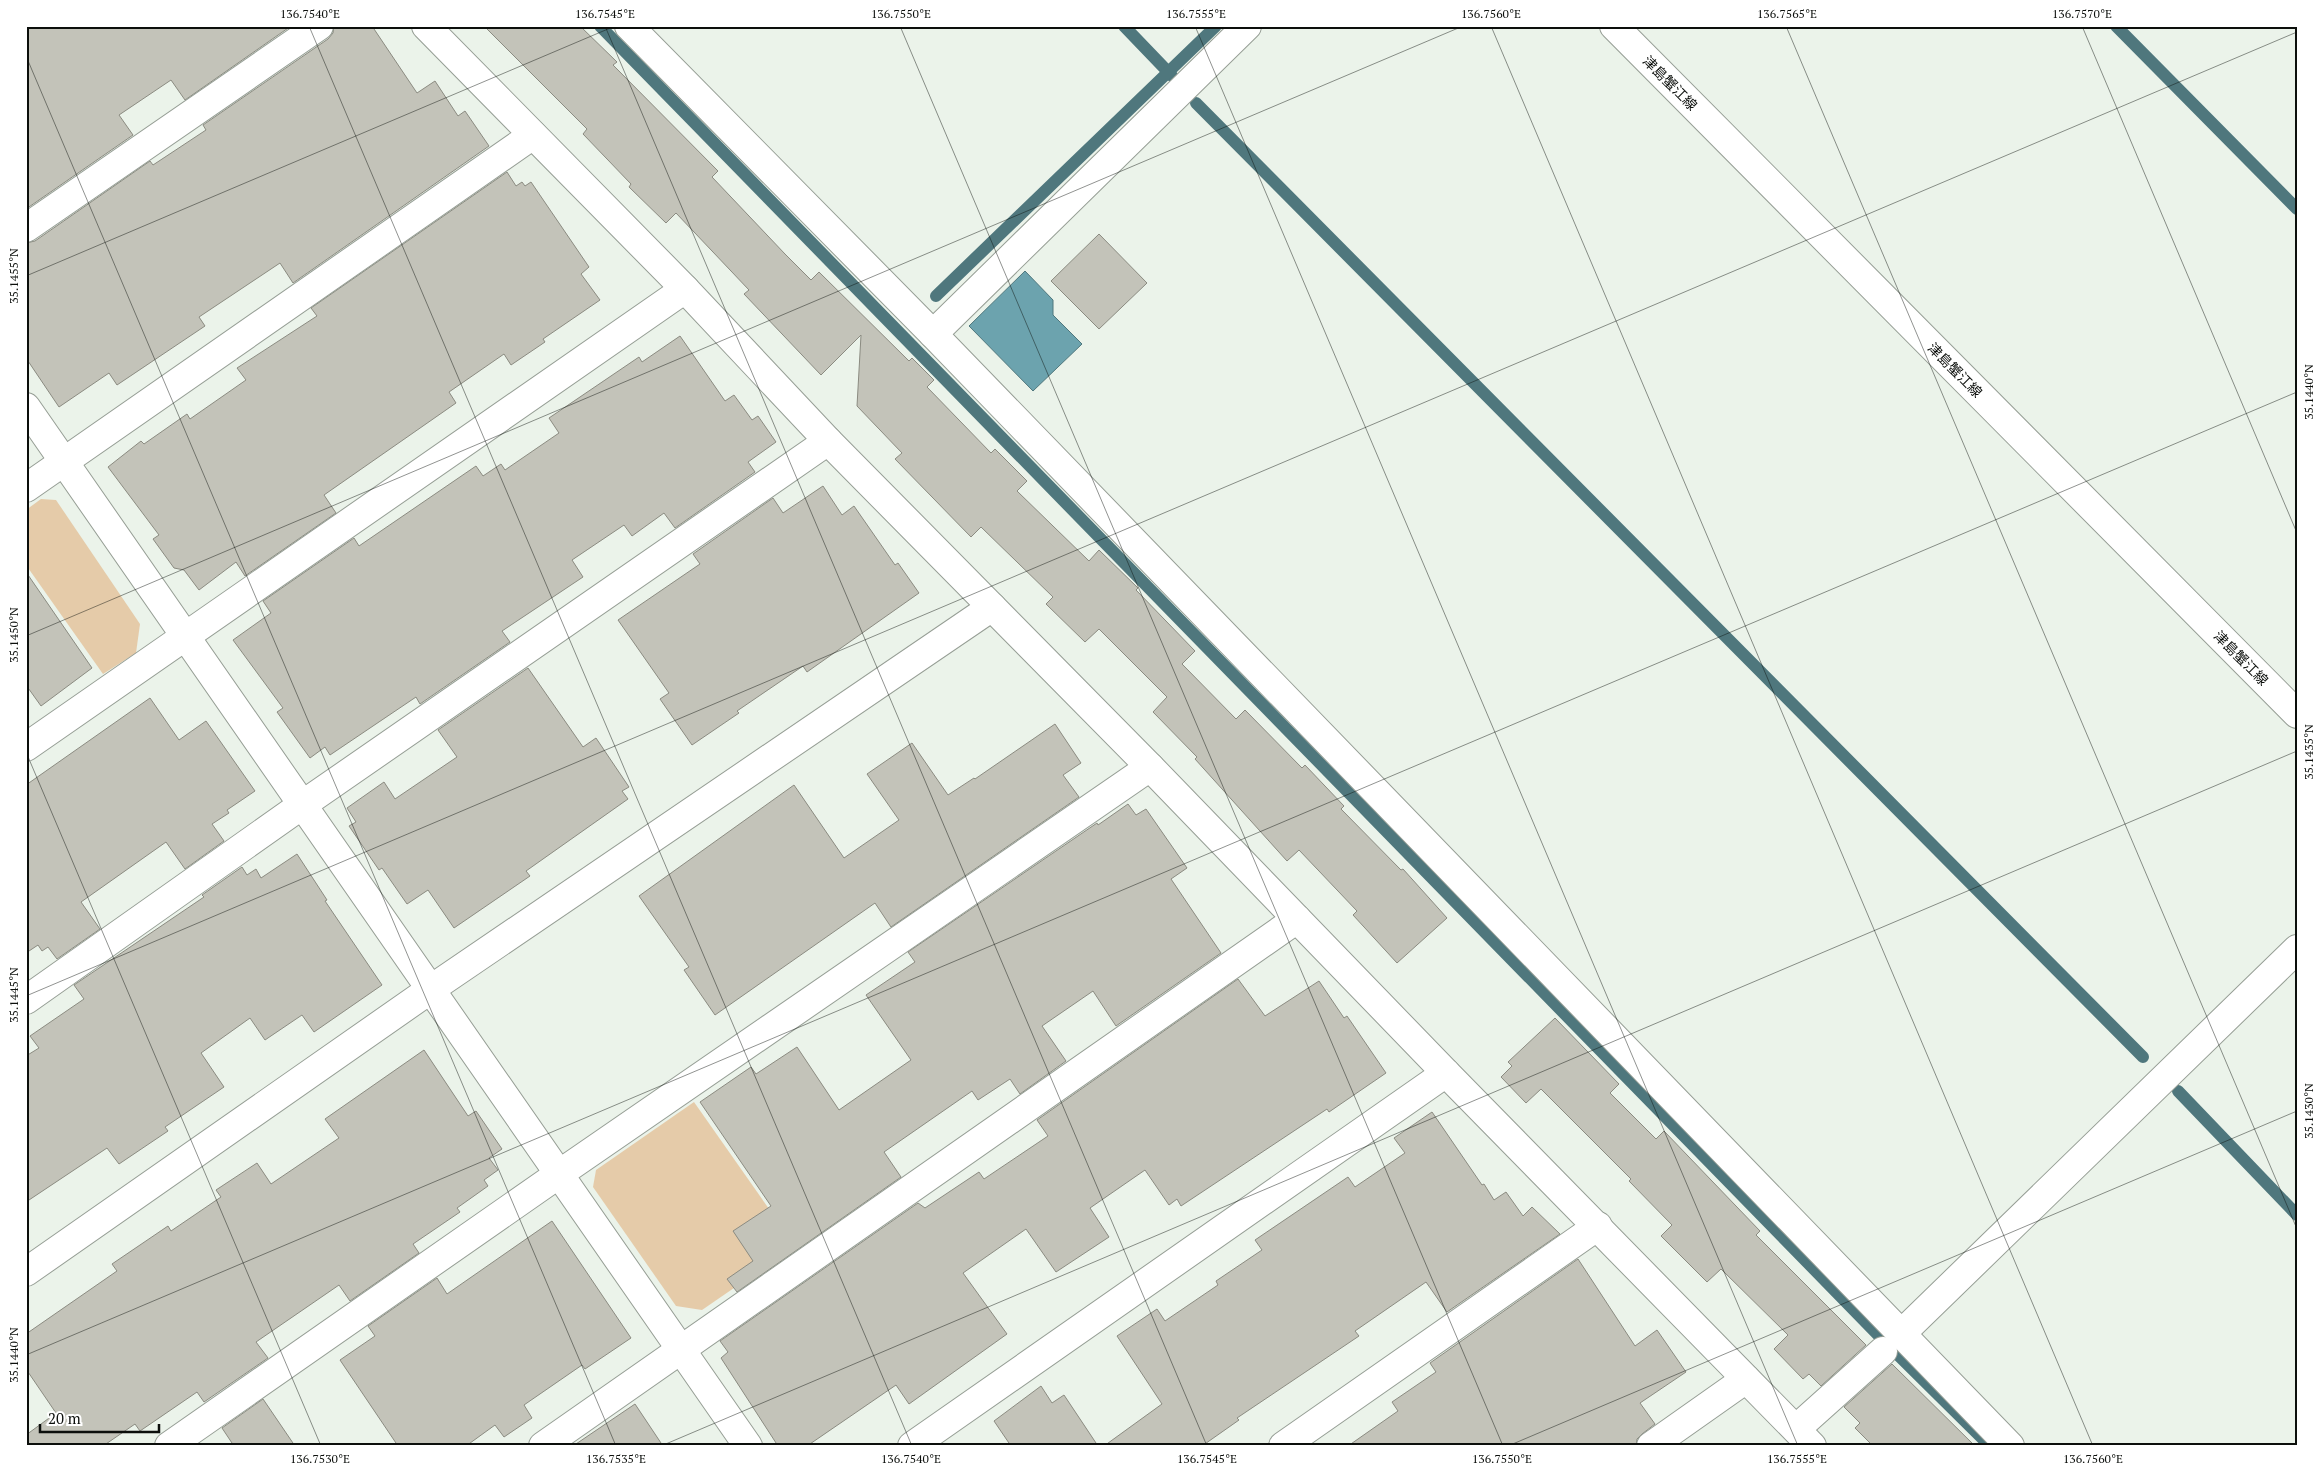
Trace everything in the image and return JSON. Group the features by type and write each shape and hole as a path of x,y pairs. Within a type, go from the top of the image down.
{"street":[{"path":"26,228 319,26"},
{"path":"426,26 685,289 828,441 1150,767 1446,1073 1804,1437 1892,1343 2297,949"},
{"path":"629,26 933,334 1892,1343 2010,1446"},
{"path":"933,334 1247,26"},
{"name":"津島蟹江線","path":"1614,26 2297,714"},
{"path":"26,488 533,135"},
{"path":"26,747 685,289"},
{"path":"26,407 748,1446"},
{"path":"26,1000 302,805 828,441"},
{"path":"26,1272 431,989 992,607"},
{"path":"169,1446 559,1174 1150,767"},
{"path":"543,1446 1297,919"},
{"path":"912,1446 1446,1073"},
{"path":"1283,1446 1598,1226"},
{"path":"1651,1446 1746,1379"}],"shaded area":[{"path":"41,499 56,500 140,624 136,653 103,674 26,565 26,510"},
{"path":"694,1102 795,1246 702,1310 676,1306 593,1187 596,1170"}],"water":[{"path":"1025,271 1053,300 1053,315 1082,344 1033,391 969,326"}],"building":[{"path":"26,26 291,26 185,100 171,80 119,115 133,135 26,209"},
{"path":"334,26 372,26 417,93 435,81 458,116 465,111 489,146 293,283 280,263 199,317 205,326 117,385 109,373 59,407 26,358 26,243 35,241 150,161 153,165 206,130 203,125 328,39 333,33"},
{"path":"484,26 580,26 617,62 613,65 718,171 712,177 811,280 819,272 909,361 912,358 934,380 927,387 991,453 995,449 1027,481 1017,491 1089,561 1099,550 1138,588 1136,590 1195,651 1182,664 1236,719 1245,710 1302,768 1305,765 1344,806 1341,809 1401,870 1403,869 1447,918 1397,963 1353,915 1357,911 1299,850 1287,861 1195,759 1197,757 1153,712 1167,697 1099,629 1085,642 1046,604 1053,597 981,527 971,537 895,459 902,453 857,406 861,335 821,375 744,294 749,290 676,213 666,223 629,187 631,184 583,134 587,129"},
{"path":"507,172 516,186 522,182 525,186 531,182 589,267 581,274 600,300 543,339 545,342 511,365 504,354 449,392 456,403 324,495 336,513 245,576 236,562 199,590 184,570 174,568 153,539 159,535 108,467 141,441 144,444 187,414 190,419 246,380 237,368 317,316 311,308"},
{"path":"1099,234 1147,283 1099,329 1051,281"},
{"path":"680,336 725,401 734,395 752,420 758,416 776,442 748,462 755,472 675,528 664,513 632,536 624,525 572,560 583,577 502,631 510,642 420,704 416,697 330,755 325,747 310,758 277,712 283,708 233,640 271,613 263,601 354,538 359,546 476,466 483,476 501,464 505,470 559,433 549,418 639,357 642,362"},
{"path":"823,486 842,515 854,506 895,565 898,563 919,593 807,672 803,666 737,711 739,713 692,745 660,699 669,693 618,620 700,564 693,554 773,498 783,513"},
{"path":"26,572 92,668 41,706 26,685"},
{"path":"528,668 583,747 596,738 629,787 622,791 628,799 526,871 530,876 454,928 428,890 407,904 382,868 379,870 349,826 356,822 347,808 384,782 395,799 457,757 438,730"},
{"path":"150,698 179,740 206,721 255,791 227,810 229,813 212,824 224,841 185,869 166,842 81,902 100,929 57,959 48,947 42,951 38,945 26,953 26,785"},
{"path":"1055,724 1081,763 1063,775 1079,797 891,927 875,903 715,1015 684,970 689,967 639,896 794,785 844,858 899,820 867,774 912,743 948,795 975,779"},
{"path":"1128,804 1136,815 1146,809 1187,868 1171,879 1221,953 1116,1026 1093,991 1042,1026 1066,1061 1020,1094 1010,1079 978,1100 972,1091 884,1152 901,1177 737,1292 727,1279 753,1261 733,1231 771,1206 700,1102 751,1067 756,1074 797,1047 839,1110 911,1060 866,995 915,962 908,952 1097,823 1098,825"},
{"path":"297,854 327,900 325,901 382,985 314,1032 302,1015 265,1040 250,1018 201,1053 224,1087 165,1127 168,1131 119,1164 107,1148 26,1202 26,1056 39,1048 30,1036 84,999 74,985 204,897 202,895 242,867 247,875 256,869 261,878"},
{"path":"1238,979 1265,1016 1319,981 1344,1018 1347,1016 1386,1073 1329,1112 1327,1109 1181,1206 1177,1199 1169,1205 1145,1170 1090,1208 1109,1237 1056,1272 1026,1229 963,1273 1007,1334 909,1404 896,1385 807,1446 778,1446 721,1358 728,1352 720,1341 918,1203 925,1208 979,1172 984,1179 1048,1136 1037,1120"},
{"path":"1555,1018 1619,1084 1610,1093 1656,1139 1664,1131 1760,1231 1756,1235 1866,1345 1821,1386 1809,1374 1803,1379 1774,1349 1788,1335 1721,1269 1707,1282 1661,1236 1672,1225 1629,1181 1631,1179 1541,1089 1526,1103 1501,1077 1512,1066 1508,1062"},
{"path":"424,1050 468,1116 476,1111 502,1149 489,1158 498,1170 484,1180 488,1186 457,1208 460,1212 413,1244 419,1253 350,1301 339,1285 256,1342 268,1358 204,1402 197,1392 140,1431 135,1424 103,1446 26,1446 26,1435 56,1413 26,1369 26,1334 117,1271 112,1264 168,1226 171,1231 221,1197 216,1190 257,1163 271,1184 339,1138 325,1119"},
{"path":"1432,1112 1494,1200 1506,1192 1523,1216 1532,1207 1560,1234 1447,1312 1426,1282 1355,1331 1359,1336 1237,1418 1239,1420 1202,1446 1104,1446 1162,1404 1117,1336 1157,1309 1165,1321 1218,1285 1216,1281 1262,1250 1255,1240 1348,1177 1355,1187 1405,1153 1394,1138"},
{"path":"552,1221 631,1338 585,1369 582,1365 524,1405 532,1418 504,1437 495,1425 466,1446 398,1446 340,1360 375,1336 368,1326 437,1278 447,1294"},
{"path":"1578,1259 1635,1346 1657,1330 1686,1372 1640,1403 1655,1424 1637,1439 1636,1446 1348,1446 1398,1411 1392,1402 1436,1372 1430,1363"},
{"path":"1892,1364 1975,1446 1873,1446 1855,1428 1860,1423 1844,1407"},
{"path":"1041,1386 1052,1403 1064,1395 1098,1446 1011,1446 994,1421"},
{"path":"263,1399 295,1446 234,1446 222,1428"},
{"path":"635,1404 663,1446 573,1446"}],"waterway":[{"path":"600,26 1887,1344 1990,1446"},
{"path":"1124,26 1172,76"},
{"path":"936,296 1216,26"},
{"path":"2116,26 2297,209"},
{"path":"1196,103 2143,1057"},
{"path":"2178,1091 2297,1215"}]}
